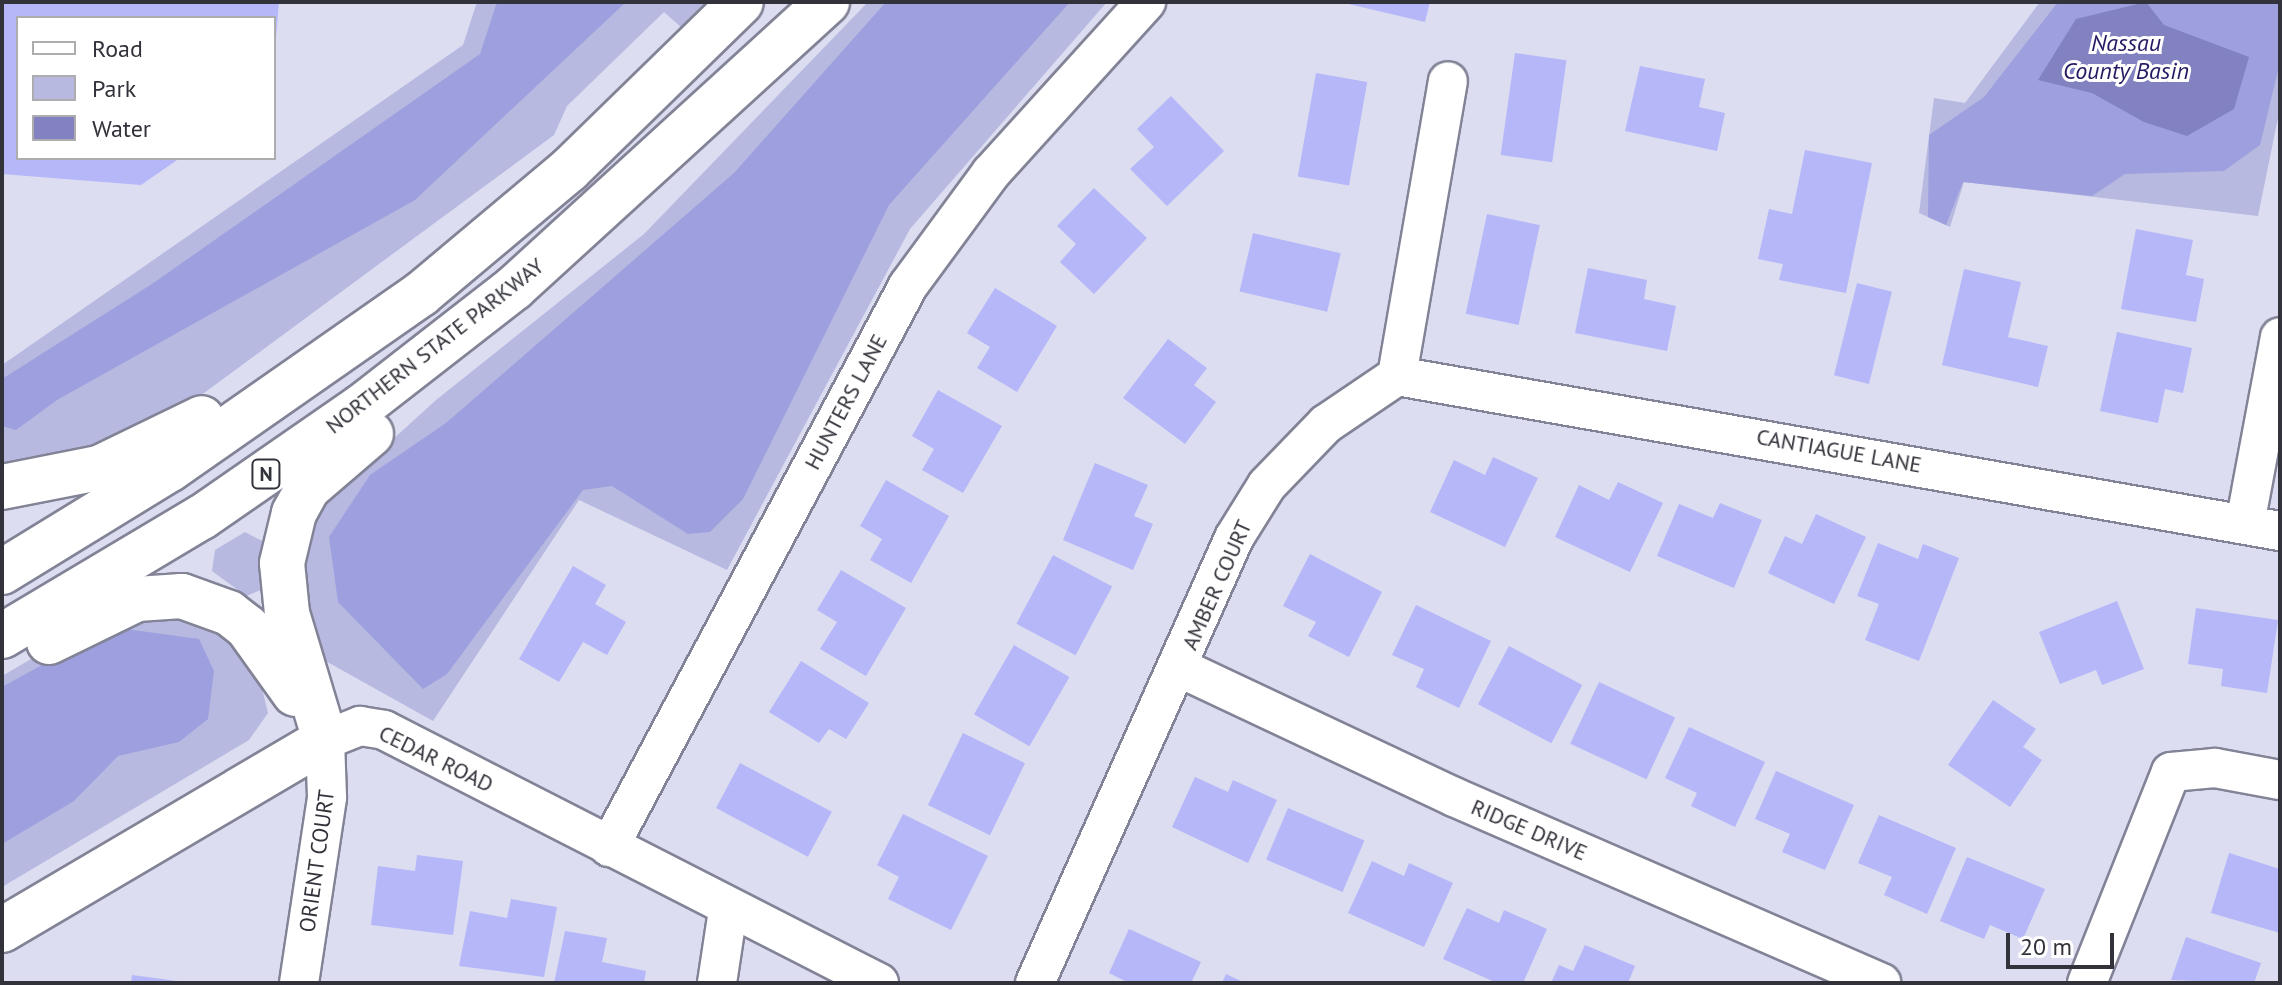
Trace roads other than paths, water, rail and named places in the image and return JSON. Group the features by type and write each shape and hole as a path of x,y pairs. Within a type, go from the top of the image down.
{"main road":[{"path":"2,572 170,469 348,349 569,170 741,2"},
{"name":"NORTHERN STATE PARKWAY","path":"2,636 259,478 514,288 827,2"},
{"path":"325,740 282,587 282,563 294,513 325,470 390,421 514,288"},
{"path":"2,487 65,478 126,458 348,349"},
{"path":"2,662 137,599 182,596 229,613 247,627 325,740"},
{"name":"CEDAR ROAD","path":"2,930 325,740"}],"street":[{"name":"HUNTERS LANE","path":"609,847 908,286 991,173 1146,2"},
{"path":"1397,376 1448,81"},
{"path":"2263,527 2280,337"},
{"name":"CANTIAGUE LANE","path":"1397,376 2263,527"},
{"name":"AMBER COURT","path":"1035,983 1180,668 1234,538 1267,485 1326,424 1397,376"},
{"name":"RIDGE DRIVE","path":"1180,668 1454,797 1881,983"},
{"name":"CEDAR ROAD","path":"325,740 360,726 384,730 728,910 879,983"},
{"name":"ORIENT COURT","path":"299,983 326,805 325,740"},
{"path":"2087,983 2171,772 2215,768 2280,780"},
{"path":"717,983 728,910"}],"water":[{"name":"Nassau County Basin","path":"2146,2 2164,25 2249,57 2234,109 2187,136 2144,122 2092,93 2038,80 2076,19"}]}
